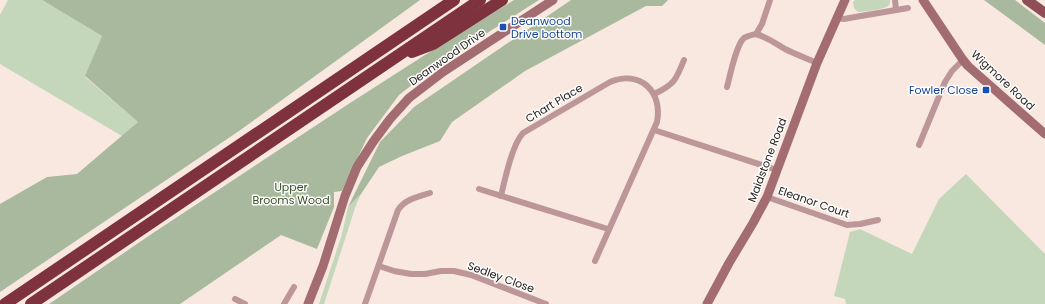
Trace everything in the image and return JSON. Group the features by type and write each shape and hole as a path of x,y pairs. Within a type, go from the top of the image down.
{"highway":[{"path":"411,29 426,10 439,0"},
{"path":"4,304 454,0"},
{"path":"31,304 480,0"},
{"path":"389,62 433,44 502,0"}],"main road":[{"path":"1027,0 1045,14"}],"street":[{"name":"Deanwood Drive","path":"308,304 345,196 357,167 390,119 409,98 443,72 553,0"},
{"path":"756,34 762,24 770,0"},
{"name":"Maidstone Road","path":"708,304 767,197 817,63 845,0"},
{"path":"895,0 896,10"},
{"name":"Wigmore Road","path":"923,0 963,60 1045,134"},
{"path":"837,18 844,19 908,8"},
{"path":"727,87 740,42 747,36 756,34 770,39 783,48 817,63"},
{"path":"595,261 657,122 658,109 654,94 675,80 684,60"},
{"path":"919,145 945,82 952,70 963,60"},
{"name":"Chart Place","path":"501,196 515,145 520,137 528,130 617,79 624,78 636,80 647,86 654,94"},
{"path":"654,130 777,170"},
{"path":"479,189 608,229"},
{"path":"365,304 394,218 400,206 408,201 430,193"},
{"name":"Eleanor Court","path":"767,197 847,225 878,220"},
{"name":"Sedley Close","path":"379,266 403,273 425,274 441,271 454,271 471,275 546,304"},
{"path":"284,304 294,287"},
{"path":"235,298 245,304"}],"green space":[{"path":"8,0 42,0 102,36 85,77 138,122 122,136 0,64 0,15"},
{"path":"42,0 420,0 239,131 0,292 0,204 47,177 77,174 138,122 85,76 102,36"},
{"name":"Upper Brooms Wood","path":"514,0 539,0 440,63 399,95 367,138 342,191 334,192 334,207 317,249 281,235 180,304 49,304 153,233 350,103"},
{"path":"571,0 668,0 662,6 646,6 525,71 452,122 440,141 379,167 361,194 348,207 380,142 414,107"},
{"path":"855,0 890,0 890,4 883,8 859,12 854,8 853,2"},
{"path":"984,0 1015,0 1045,23 1045,45"},
{"path":"966,174 1045,254 1045,304 846,304 845,299 834,296 850,232 860,229 912,254 939,199"},
{"path":"361,194 356,205 324,304 319,304 342,234 348,207"}],"place":[{"name":"Deanwood Drive bottom","path":"503,27"},
{"name":"Fowler Close","path":"986,90"}]}
